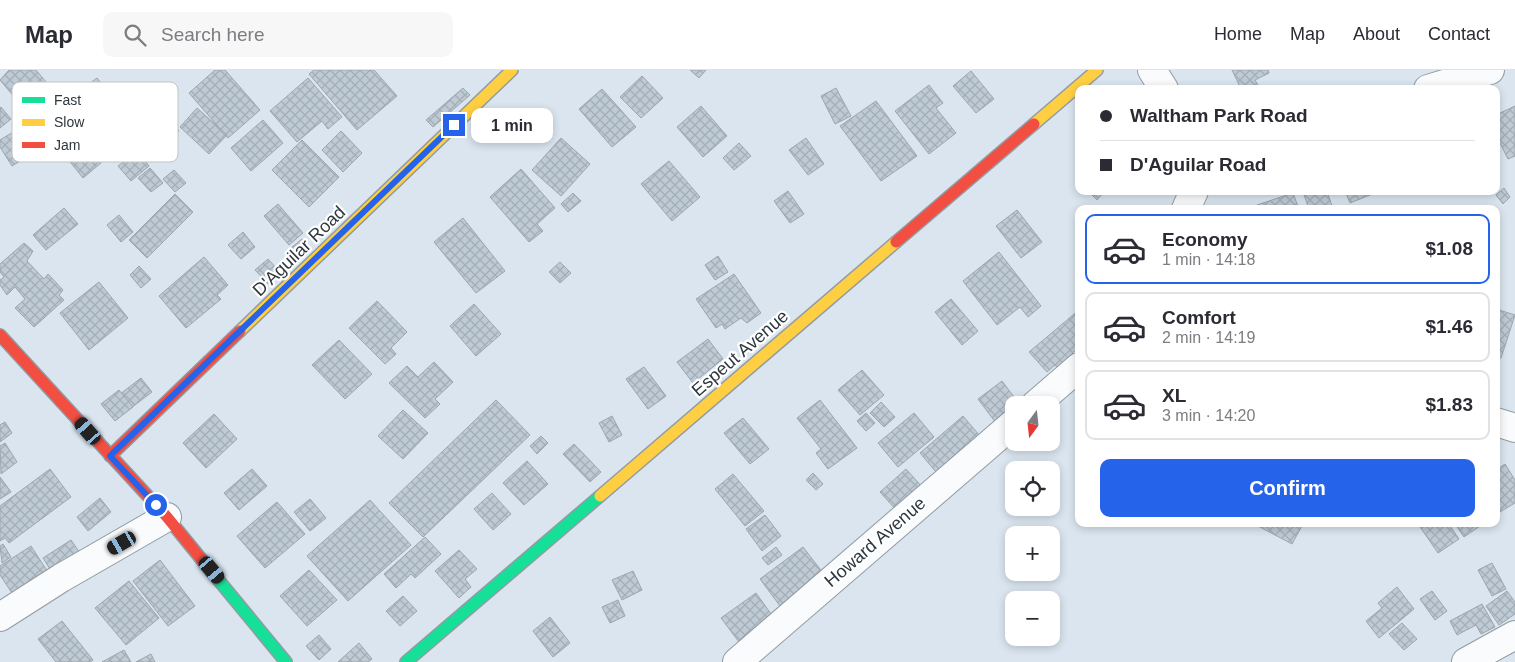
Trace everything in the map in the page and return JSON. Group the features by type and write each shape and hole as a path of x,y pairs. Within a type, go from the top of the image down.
{"street":[{"name":"D'Aguilar Road","path":"110,456 512,70"},
{"name":"Espeut Avenue","path":"1079,85 1097,70"},
{"path":"1152,70 1161,85"},
{"path":"1441,85 1490,70"},
{"name":"Espeut Avenue","path":"406,662 1075,89"},
{"path":"1,338 167,517 286,662"},
{"path":"1045,396 1075,370"},
{"path":"1500,423 1515,428"},
{"name":"Howard Avenue","path":"737,662 1005,431"},
{"path":"0,617 61,578 167,517"},
{"path":"1466,662 1515,635"}],"building":[{"path":"9,70 36,70 46,82 12,82 12,94 0,80"},
{"path":"215,70 225,70 260,110 228,138 189,93"},
{"path":"314,70 374,70 397,96 357,130 309,74"},
{"path":"690,70 706,70 699,78"},
{"path":"1232,70 1268,70 1269,73 1255,80 1258,85 1239,85"},
{"path":"971,71 994,99 976,113 953,86"},
{"path":"642,76 663,98 641,118 620,97"},
{"path":"97,78 100,82 92,82"},
{"path":"308,78 342,117 328,129 322,121 297,142 270,111"},
{"path":"929,85 943,103 936,108 956,133 929,154 895,111"},
{"path":"463,88 470,95 433,127 426,120"},
{"path":"836,88 851,116 835,124 821,96"},
{"path":"602,89 636,127 612,147 579,109"},
{"path":"876,101 917,156 881,181 840,126"},
{"path":"701,106 727,136 703,157 677,127"},
{"path":"1515,106 1515,156 1508,159 1500,143 1500,113"},
{"path":"0,108 11,119 0,128"},
{"path":"197,108 227,135 209,154 180,127"},
{"path":"263,120 283,143 251,171 231,148"},
{"path":"341,131 362,153 343,172 322,150"},
{"path":"12,133 12,162 18,162 12,166 0,147 0,140"},
{"path":"561,138 590,164 561,196 532,170"},
{"path":"806,138 824,164 808,175 789,150"},
{"path":"302,140 339,177 309,207 272,170"},
{"path":"739,143 751,156 734,170 723,158"},
{"path":"669,161 700,197 672,221 641,184"},
{"path":"70,162 100,162 101,163 83,178"},
{"path":"123,162 146,162 149,166 131,181 118,166"},
{"path":"150,168 163,183 151,192 138,178"},
{"path":"521,169 555,208 537,224 543,231 529,242 490,197"},
{"path":"174,170 186,183 175,192 163,179"},
{"path":"1504,188 1510,197 1503,204 1496,195 1500,195 1500,192"},
{"path":"788,191 804,214 790,223 774,201"},
{"path":"573,193 581,201 568,212 561,204"},
{"path":"175,194 193,212 147,258 129,240"},
{"path":"1092,195 1101,195 1097,200"},
{"path":"1287,195 1294,195 1298,205 1257,205"},
{"path":"1304,195 1328,195 1332,205 1308,205"},
{"path":"1347,195 1370,195 1350,203"},
{"path":"278,204 303,233 289,245 264,216"},
{"path":"64,208 78,224 46,250 33,235"},
{"path":"1017,210 1042,242 1021,258 996,226"},
{"path":"119,215 133,232 121,242 107,225"},
{"path":"463,218 505,271 476,293 434,242"},
{"path":"243,232 255,247 241,259 228,245"},
{"path":"302,239 310,248 294,261 286,252"},
{"path":"24,243 33,251 27,261 44,279 48,274 63,290 59,295 64,300 34,327 15,308 25,299 15,287 7,295 0,285 0,280 4,277 0,272 0,264"},
{"path":"999,252 1041,306 1028,317 1020,307 997,325 963,281"},
{"path":"718,256 728,272 715,280 705,265"},
{"path":"204,257 228,285 217,295 221,299 186,328 159,296"},
{"path":"268,259 281,273 268,284 255,270"},
{"path":"560,262 571,273 560,283 549,272"},
{"path":"139,266 151,279 141,288 130,275"},
{"path":"734,274 761,313 747,323 741,318 725,329 722,324 716,328 696,299"},
{"path":"99,282 128,318 89,350 60,313"},
{"path":"951,299 978,331 962,345 935,312"},
{"path":"377,301 407,332 391,348 396,354 385,364 349,328"},
{"path":"474,304 501,334 476,356 450,326"},
{"path":"1500,310 1515,315 1500,358"},
{"path":"1075,313 1075,351 1072,353 1075,356 1075,364 1063,375 1055,365 1047,372 1029,352"},
{"path":"708,339 723,359 693,383 677,362"},
{"path":"339,340 372,374 345,399 312,365"},
{"path":"434,362 453,382 435,399 440,404 425,418 389,383 407,366 418,377"},
{"path":"644,367 666,396 648,409 626,379"},
{"path":"862,370 884,395 860,415 838,390"},
{"path":"141,378 152,392 131,408 120,394"},
{"path":"1002,381 1013,396 1005,396 1005,423 999,427 978,399"},
{"path":"119,390 133,407 115,421 101,404"},
{"path":"496,400 530,435 423,537 389,503"},
{"path":"820,400 857,448 828,469 816,453 821,449 797,418"},
{"path":"881,402 895,417 884,427 870,413"},
{"path":"403,410 428,433 403,459 378,436"},
{"path":"866,413 875,423 866,431 857,421"},
{"path":"914,413 934,437 898,467 878,443"},
{"path":"214,414 237,439 206,468 183,443"},
{"path":"612,416 622,435 609,442 599,423"},
{"path":"963,416 986,443 942,479 920,453"},
{"path":"743,418 769,449 750,464 724,433"},
{"path":"5,422 12,433 0,442 0,425"},
{"path":"541,436 548,443 537,454 530,446"},
{"path":"5,443 17,462 1,474 0,446"},
{"path":"574,444 601,472 590,482 563,454"},
{"path":"527,461 548,484 524,505 503,483"},
{"path":"1505,464 1515,480 1515,503 1500,512 1500,467"},
{"path":"50,469 71,497 9,543 5,538 0,541 0,506"},
{"path":"252,469 267,486 239,510 224,493"},
{"path":"906,469 923,488 897,511 880,492"},
{"path":"813,473 823,484 816,490 806,480"},
{"path":"733,474 764,511 745,526 715,489"},
{"path":"0,477 11,492 0,499"},
{"path":"492,493 511,514 493,530 474,509"},
{"path":"100,498 111,512 88,531 77,517"},
{"path":"310,499 326,518 310,531 294,512"},
{"path":"370,500 411,545 348,601 307,556"},
{"path":"277,502 305,534 265,568 237,536"},
{"path":"765,515 781,536 762,551 746,529"},
{"path":"1260,527 1301,527 1292,544"},
{"path":"1420,527 1451,527 1459,539 1438,553"},
{"path":"1457,527 1479,527 1464,537"},
{"path":"425,537 441,554 415,578 411,574 396,588 384,574"},
{"path":"71,540 89,566 60,585 43,558"},
{"path":"3,544 11,557 2,563 0,546"},
{"path":"31,546 55,583 36,585 33,579 12,593 0,575 0,566"},
{"path":"776,547 782,555 768,565 762,558"},
{"path":"803,547 830,582 783,610 760,579"},
{"path":"459,550 477,569 465,579 471,587 459,598 435,571"},
{"path":"160,560 195,606 168,626 133,581"},
{"path":"1492,563 1506,589 1492,596 1478,570"},
{"path":"309,570 337,600 307,626 280,596"},
{"path":"633,571 642,590 622,600 612,580"},
{"path":"129,581 159,618 126,645 95,608"},
{"path":"1397,587 1414,609 1379,638 1366,621 1382,608 1378,603"},
{"path":"1432,591 1447,611 1435,620 1420,599"},
{"path":"1507,591 1515,602 1515,614 1499,625 1486,606"},
{"path":"756,593 774,618 739,642 721,618"},
{"path":"403,596 417,611 400,626 386,611"},
{"path":"618,600 625,616 610,623 602,607"},
{"path":"1482,604 1495,627 1481,634 1476,625 1457,635 1450,621"},
{"path":"550,617 570,643 553,657 533,631"},
{"path":"62,621 93,660 90,662 56,662 38,639"},
{"path":"1402,623 1417,639 1404,650 1389,634"},
{"path":"319,635 331,649 319,660 306,646"},
{"path":"359,643 372,659 368,662 338,662"},
{"path":"124,650 131,662 102,662"},
{"path":"151,654 155,662 136,662"}],"traffic: fast":[{"path":"406,662 600,496"},
{"path":"211,571 286,662"}],"traffic: slow":[{"path":"240,331 512,70"},
{"path":"1080,85 1097,70"},
{"path":"1034,124 1075,89"},
{"path":"600,496 896,242"}],"traffic: jam":[{"path":"896,242 1034,124"},
{"path":"110,456 240,331"},
{"path":"0,335 167,517 211,571"}],"route":[{"path":"156,505 110,456 454,125"}]}
